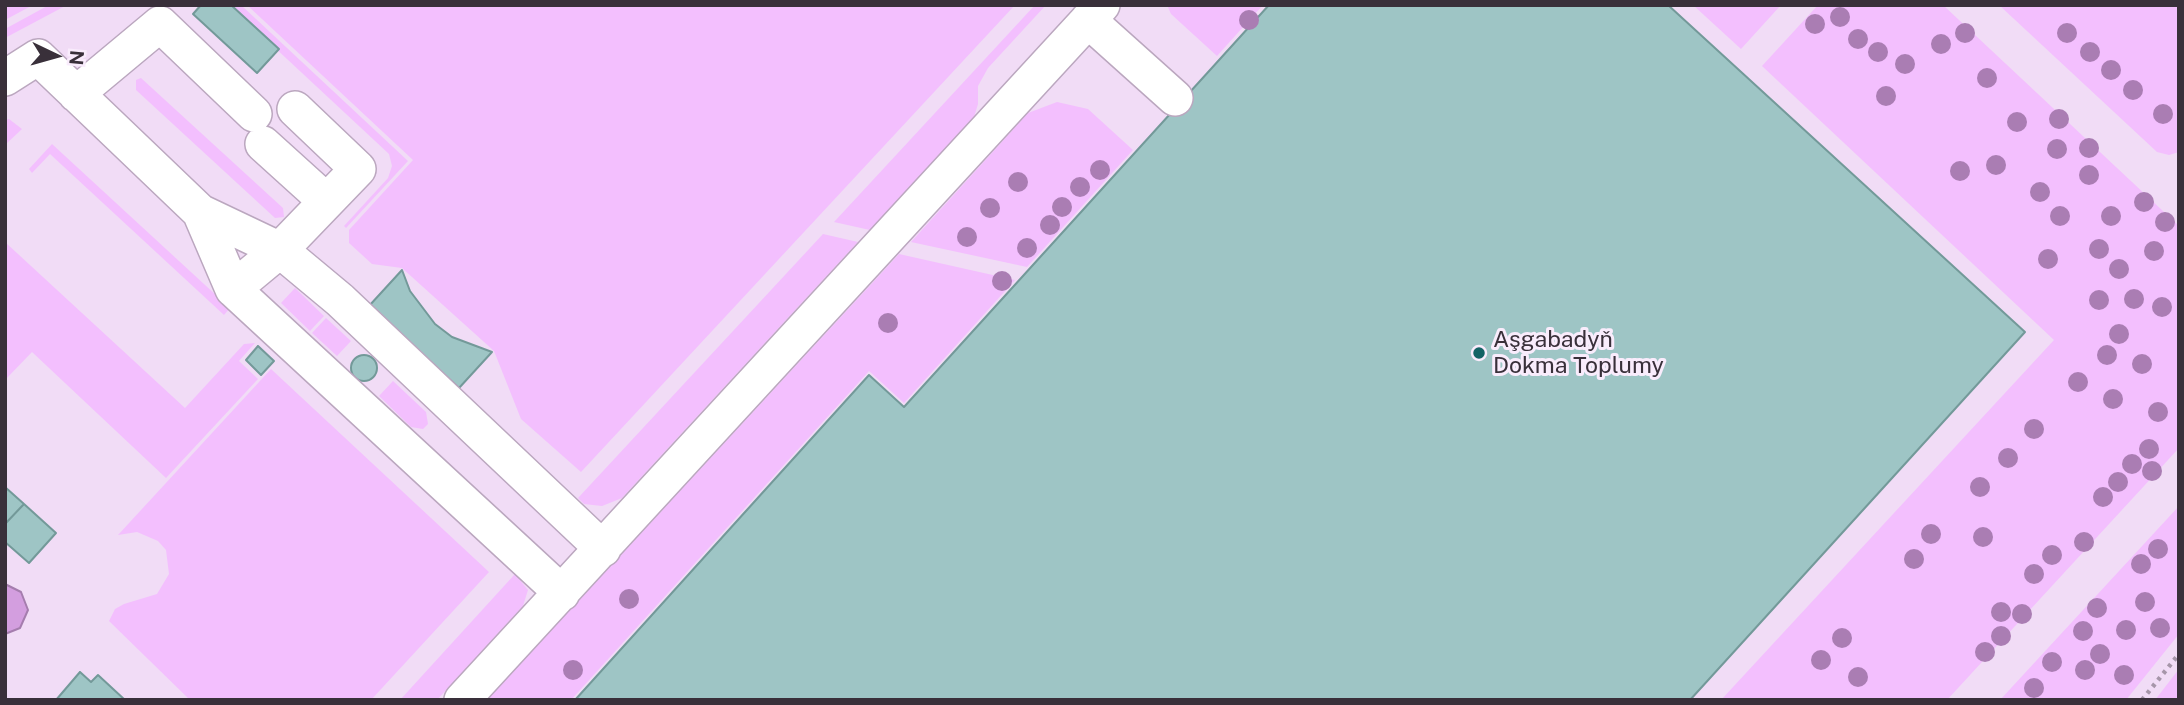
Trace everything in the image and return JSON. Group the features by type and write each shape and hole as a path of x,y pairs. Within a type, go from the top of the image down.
{"lane":[{"path":"462,700 1095,13 1175,98"},
{"path":"76,94 160,24 326,201"},
{"path":"5,78 38,57 200,212 280,250 340,300 603,549"},
{"path":"233,289 280,250 357,172 358,166 295,109"},
{"path":"200,212 233,289 562,593"}],"path":[{"path":"2142,700 2179,654"}],"shaded area":[{"path":"5,5 33,5 5,20"},
{"path":"49,5 67,5 5,38 5,29"},
{"path":"229,5 241,5 408,161 346,228 344,226 388,178 392,166 389,154"},
{"path":"247,5 1015,5 581,472 521,419 494,351 402,268 372,264 349,243 349,230 413,160"},
{"path":"1035,5 1046,5 988,68 978,86 978,104 974,117 870,230 834,222"},
{"path":"1167,5 1263,5 1217,56 1171,14"},
{"path":"1693,5 1781,5 1741,49"},
{"path":"1818,5 1943,5 2179,226 2179,448 1947,700 1721,700 2054,340 1762,66"},
{"path":"1999,5 2179,5 2179,152 2169,155 2157,152"},
{"path":"141,78 283,208 284,217 275,218 136,90 136,80"},
{"path":"1057,102 1088,109 1133,150 1027,267 911,242 1028,113"},
{"path":"9,119 22,129 5,145 5,120"},
{"path":"52,144 230,308 224,315 50,154 32,173 29,169"},
{"path":"823,234 858,242 622,498 602,506 584,504 578,498"},
{"path":"5,242 185,408 244,344 255,343 239,361 258,379 166,478 32,352 5,380"},
{"path":"899,254 1015,280 904,403 869,371 571,700 487,700"},
{"path":"295,288 324,316 310,331 281,303"},
{"path":"326,318 351,341 337,356 312,333"},
{"path":"271,369 489,572 371,700 190,700 109,621 115,609 157,594 169,574 166,550 158,541 137,532 118,535"},
{"path":"393,381 426,412 428,424 423,429 411,427 379,396"},
{"path":"2179,506 2179,634 2126,700 2000,700"},
{"path":"515,574 528,590 523,606 437,700 400,700"},
{"path":"5,584 21,592 28,610 20,628 5,634"},
{"path":"2179,669 2179,700 2155,700"}],"building":[{"path":"201,5 231,5 279,49 257,73 193,14"},
{"name":"Aşgabadyň Dokma Toplumy","path":"1269,5 1668,5 2025,332 1690,700 575,700 869,375 904,407"},
{"path":"402,270 410,291 435,324 452,337 492,352 459,388 369,306"},
{"path":"258,346 274,361 261,375 246,360"},
{"path":"364,355 374,358 377,368 374,378 364,381 354,378 351,368 354,358"},
{"path":"5,487 24,504 5,524"},
{"path":"24,504 56,533 29,563 5,542 5,524"},
{"path":"80,672 91,682 98,675 125,700 56,700"}],"place":[{"name":"Aşgabadyň Dokma Toplumy","path":"1479,353"}]}
